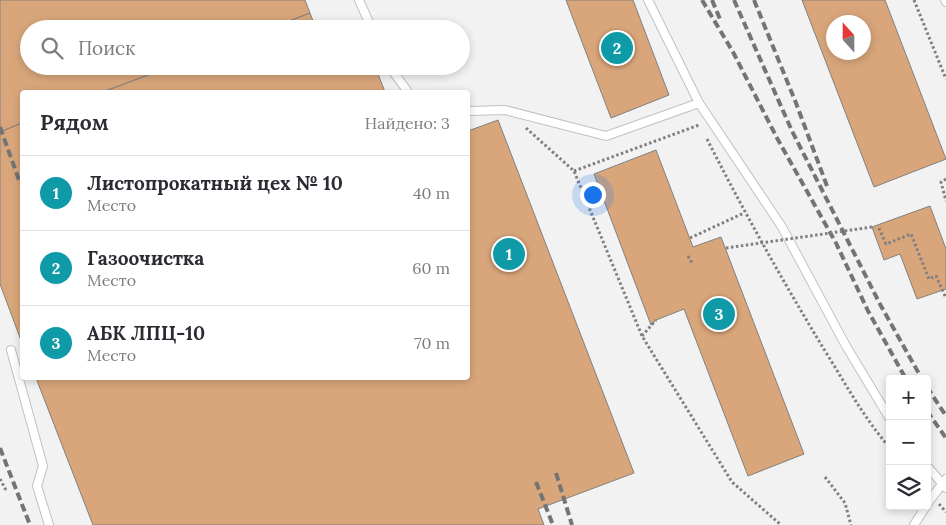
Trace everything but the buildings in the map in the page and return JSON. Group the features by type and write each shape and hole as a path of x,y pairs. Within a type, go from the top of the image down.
{"lane":[{"path":"359,0 368,20"},
{"path":"648,0 699,103 782,227 846,346 886,412"},
{"path":"396,75 407,90"},
{"path":"470,111 505,110 606,136 699,103"},
{"path":"11,350 43,466 37,486 49,525"},
{"path":"931,470 944,483 931,500"},
{"path":"914,525 924,510"}],"path":[{"path":"914,0 946,79"},
{"path":"505,110 574,171 642,336 732,482 781,525"},
{"path":"574,171 699,124 744,213 872,428 886,444"},
{"path":"946,179 941,182 946,201"},
{"path":"690,238 744,213"},
{"path":"726,248 872,227"},
{"path":"880,228 886,244 911,234 929,280 936,276 941,291 946,298"},
{"path":"688,256 692,262"},
{"path":"642,336 656,320"},
{"path":"825,477 845,503 851,525"},
{"path":"0,479 7,492"}],"railway":[{"path":"702,0 733,52 777,138 836,243 868,311 904,375"},
{"path":"712,0 720,19"},
{"path":"734,0 792,131 881,306 920,375"},
{"path":"754,0 827,186"},
{"path":"0,127 20,183"},
{"path":"931,393 946,416"},
{"path":"931,417 946,438"},
{"path":"0,448 30,525"},
{"path":"556,473 572,525"},
{"path":"536,482 553,525"}],"place":[{"name":"Газоочистка","path":"617,48"},
{"name":"Листопрокатный цех № 10","path":"509,254"},
{"name":"АБК ЛПЦ-10","path":"719,314"}]}
